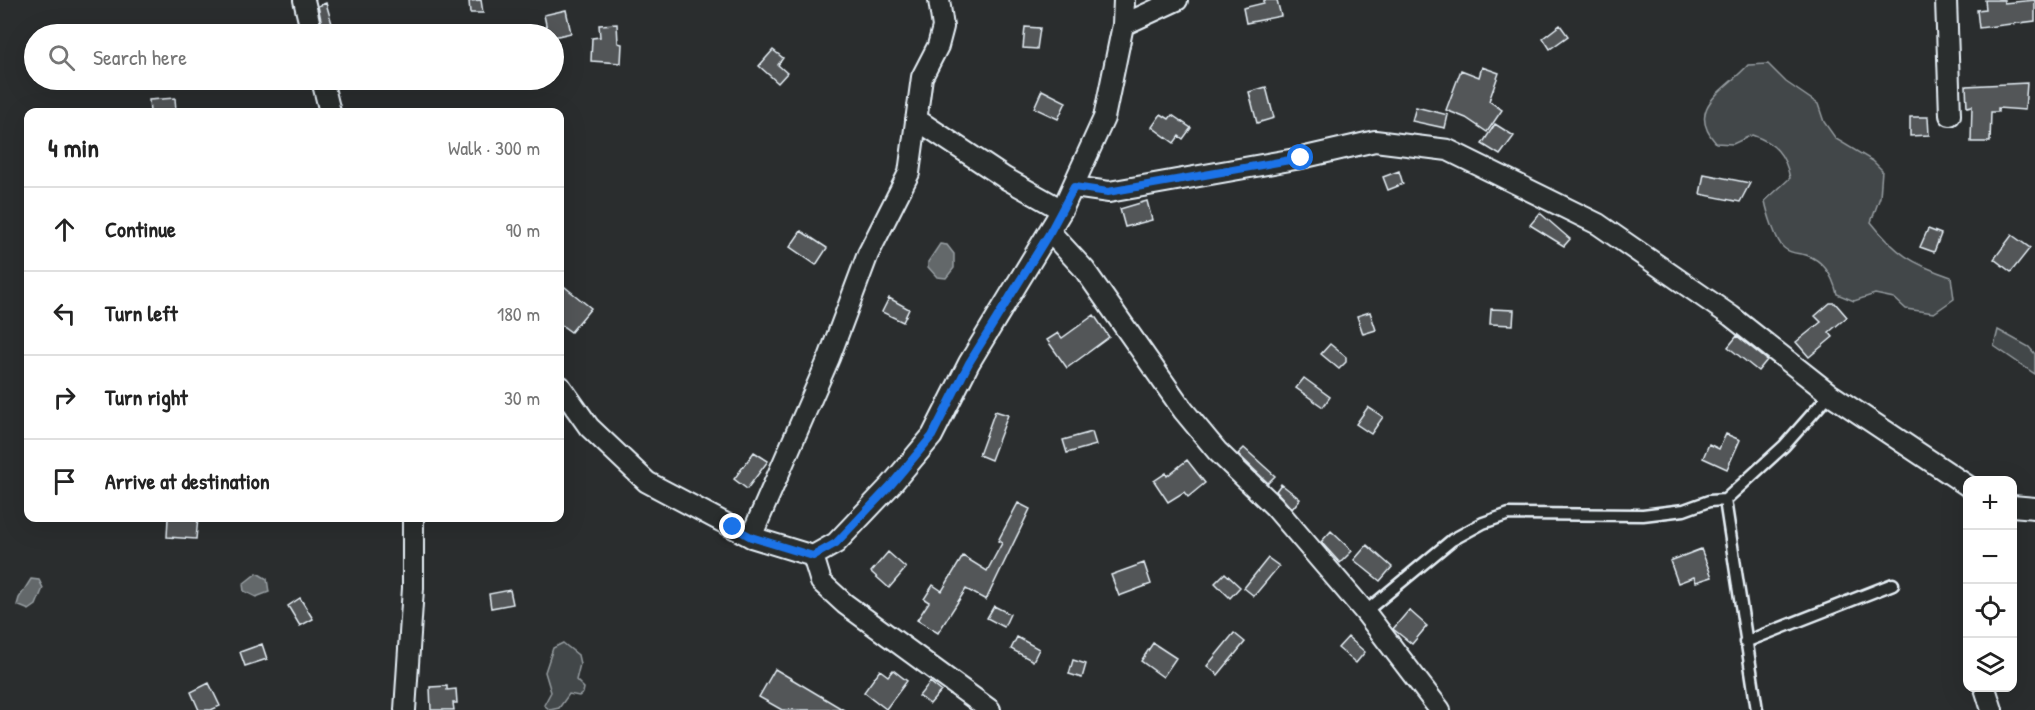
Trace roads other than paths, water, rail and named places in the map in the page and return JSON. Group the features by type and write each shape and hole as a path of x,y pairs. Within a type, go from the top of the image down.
{"street":[{"path":"304,0 310,24"},
{"path":"751,537 829,358 868,254 909,173 922,77 938,46 943,27 939,0"},
{"path":"564,392 589,427 647,482 751,537 813,556 836,543 891,485 932,436 969,363 1062,210 1104,118 1123,25 1125,0"},
{"path":"1123,25 1177,0"},
{"path":"1946,0 1950,115"},
{"path":"324,90 329,108"},
{"path":"916,119 1005,178 1062,210"},
{"path":"1074,187 1108,192 1301,158 1375,141 1448,150 1598,224 1731,316 1830,394 1963,483"},
{"path":"1050,232 1084,269 1183,410 1210,443 1274,506 1365,612 1440,710"},
{"path":"2017,506 2035,508"},
{"path":"405,710 413,588 413,522"},
{"path":"813,556 821,582 845,604 990,710"},
{"path":"1987,692 1992,710"}],"lane":[{"path":"1365,612 1452,540 1483,523 1509,514 1643,515 1684,510 1709,501 1725,500 1784,446 1830,394"},
{"path":"1725,500 1757,710"},
{"path":"1745,642 1893,584"}]}
